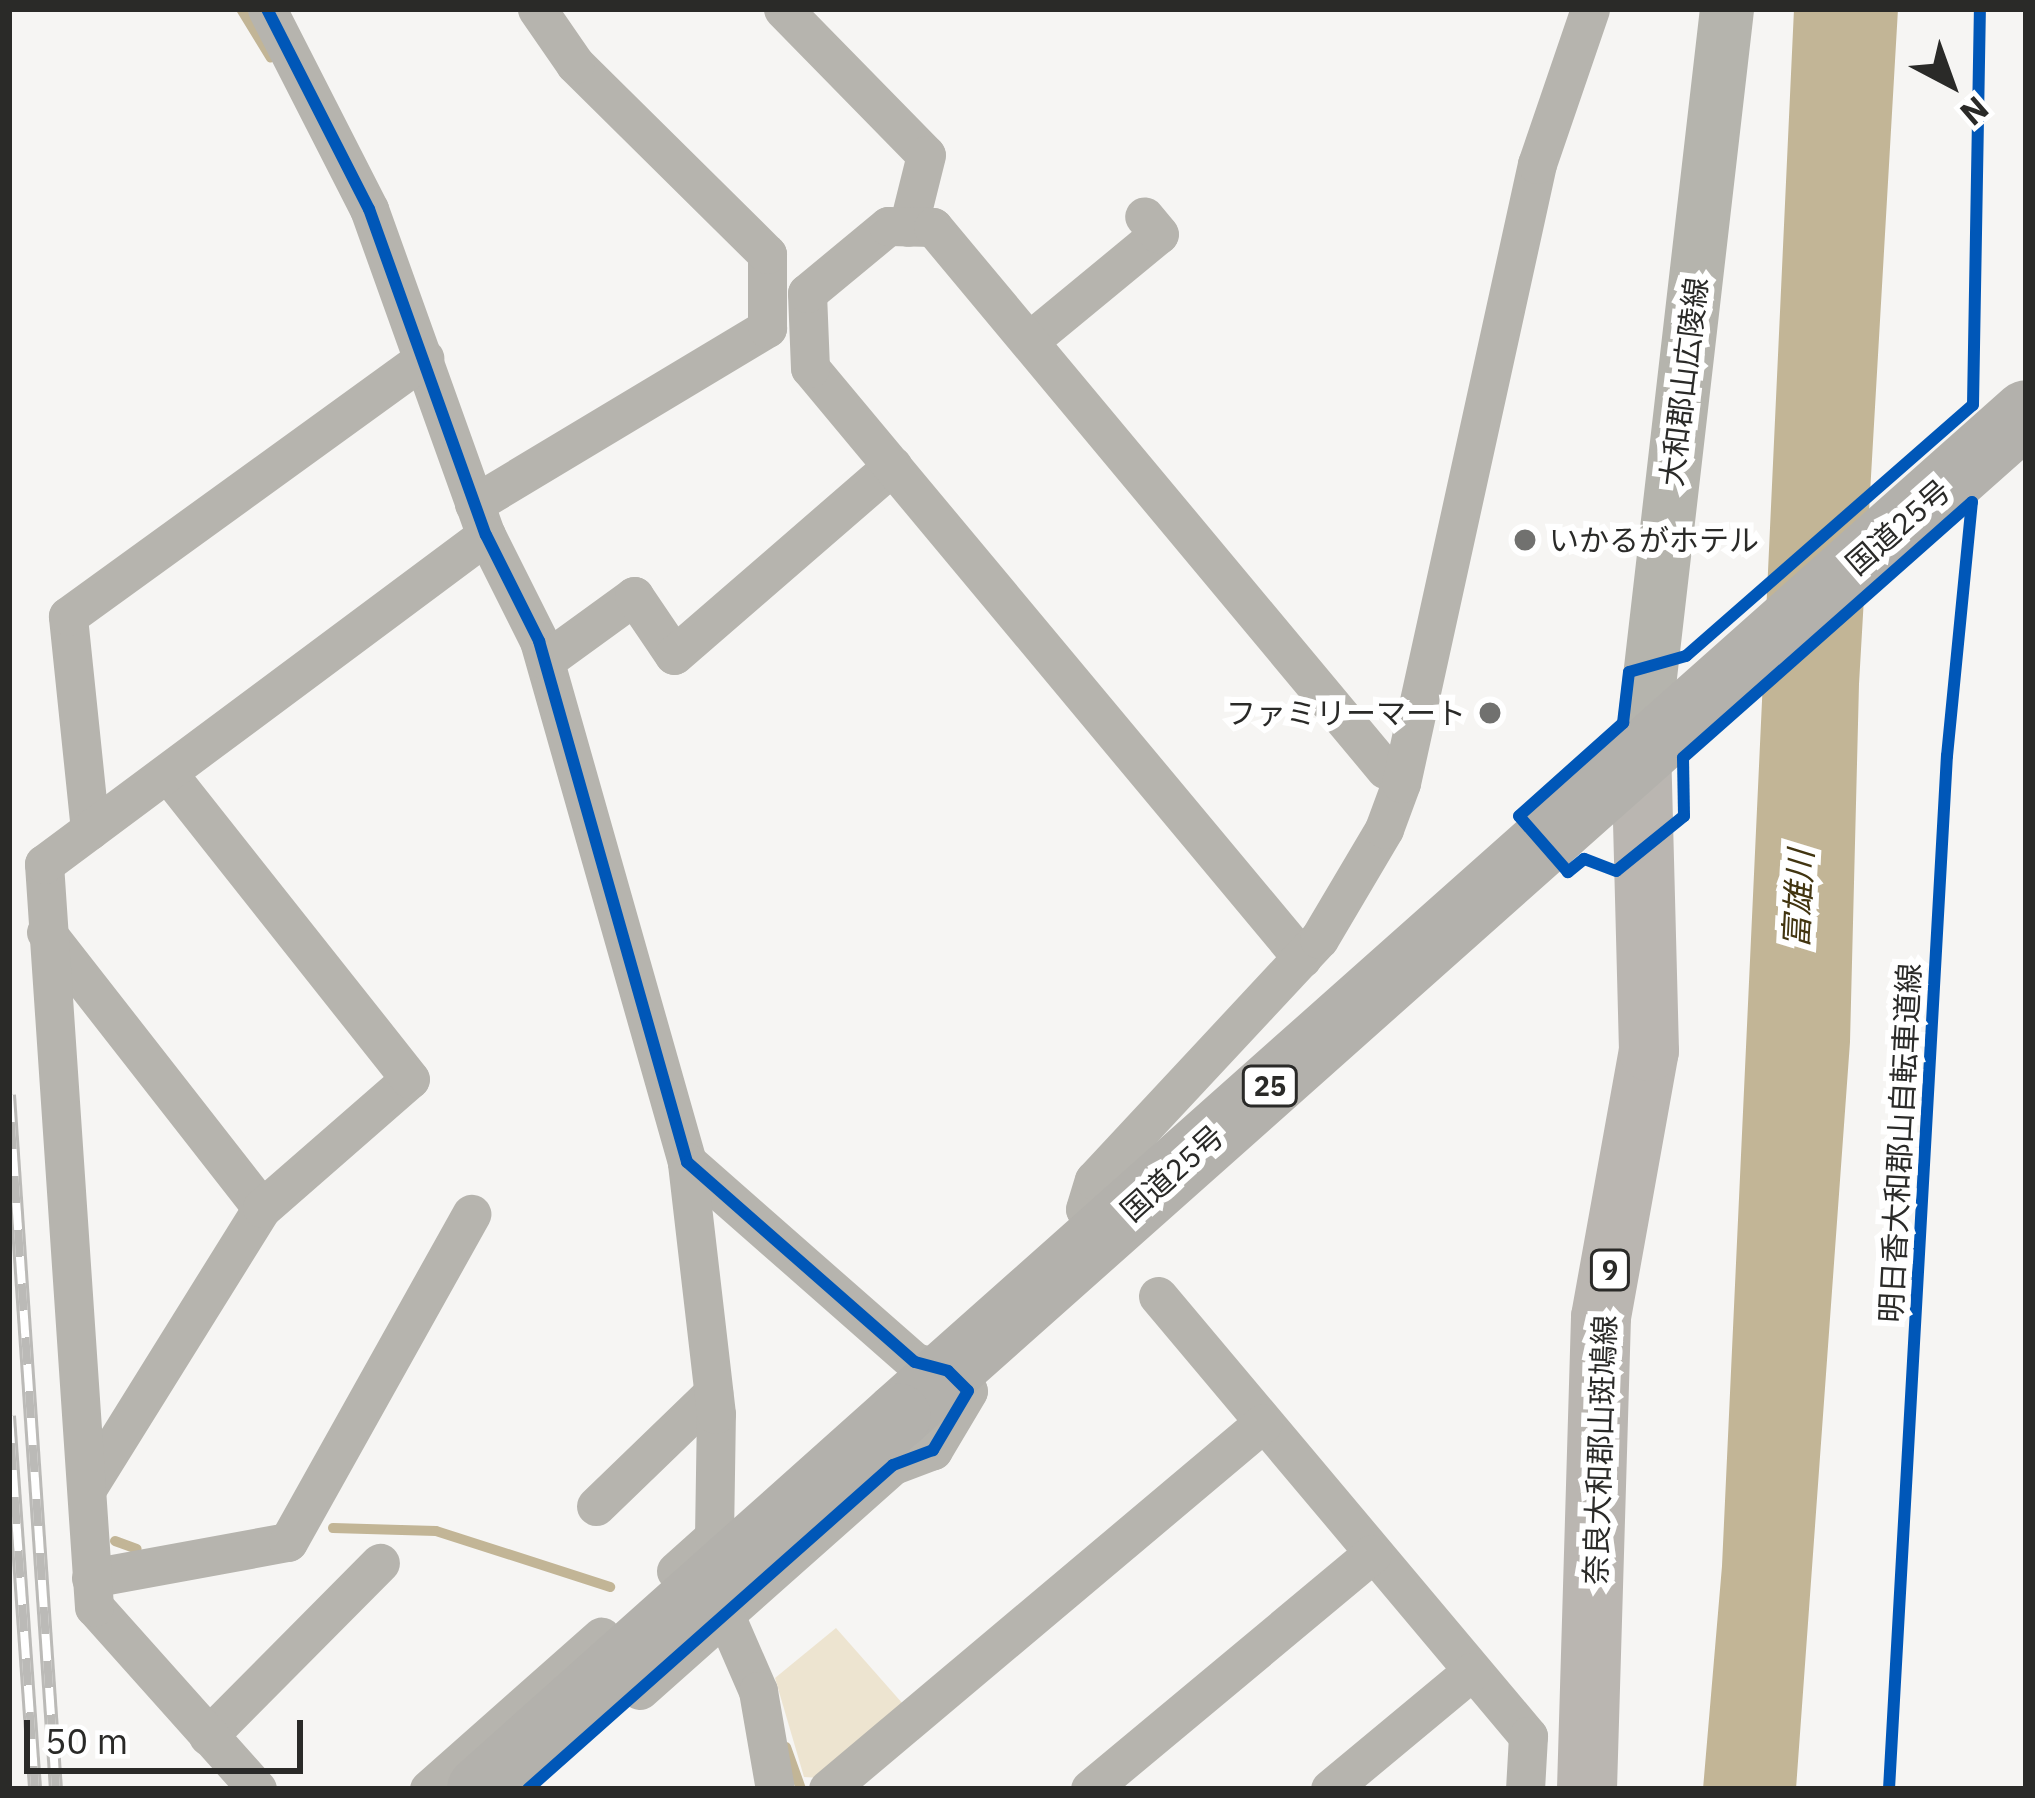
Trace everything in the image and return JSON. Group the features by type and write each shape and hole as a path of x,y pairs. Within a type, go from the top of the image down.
{"highway":[{"name":"国道25号","path":"460,1783 898,1416 2026,413"}],"main road":[{"name":"大和郡山広陵線","path":"1640,754 1727,9"},
{"name":"奈良大和郡山斑鳩線","path":"1587,1789 1601,1317 1649,1051 1640,754"}],"street":[{"path":"267,9 370,209 415,365 478,531 546,660 687,1162 714,1537 460,1783"},
{"path":"257,1789 94,1607 44,864 169,775 478,531 766,328 767,254 575,64 537,9"},
{"path":"783,9 926,154 908,226"},
{"path":"1105,1233 1085,1208 1094,1180 1302,958 1354,891 1401,783 1538,164 1590,9"},
{"path":"1029,341 1159,234 1144,216"},
{"path":"1302,958 810,368 807,293 888,226 933,227 1385,769"},
{"path":"767,308 808,307"},
{"path":"90,830 68,616 415,365"},
{"path":"546,660 634,596 674,655 892,466"},
{"path":"88,1487 262,1208 410,1079 169,775"},
{"path":"46,932 262,1208"},
{"path":"528,1789 893,1465 933,1450 968,1391 948,1371 915,1362 687,1162"},
{"path":"91,1578 288,1542 471,1214"},
{"path":"1158,1296 1528,1736 1525,1789"},
{"path":"596,1506 702,1404"},
{"path":"828,1789 1263,1423"},
{"path":"1090,1789 1372,1554"},
{"path":"208,1736 380,1563"},
{"path":"724,1616 758,1691 775,1789"},
{"path":"1330,1789 1471,1672"}],"shaded area":[{"path":"836,1628 903,1704 820,1778 804,1777 775,1678"}],"water":[{"name":"富雄川","path":"1794,9 1898,9 1859,684 1850,1042 1796,1789 1703,1789 1722,1566"}],"waterway":[{"path":"241,9 271,58"},
{"path":"333,1528 436,1531 610,1587"},
{"path":"115,1541 137,1549"},
{"path":"786,1747 801,1789"}],"railway":[{"path":"9,1095 56,1789"},
{"path":"9,1416 35,1789"}],"cycle path":[{"path":"267,9 369,209 486,535 539,641 687,1162 915,1362 948,1371 968,1391 933,1450 893,1465 528,1789"},
{"path":"1972,502 1683,758 1684,816 1616,871 1584,859 1568,872 1519,816 1623,723 1629,672 1686,656 1973,405 1980,9"},
{"name":"明日香大和郡山自転車道線","path":"1889,1789 1947,756 1972,502"}],"place":[{"name":"いかるがホテル","path":"1525,540"},
{"name":"ファミリーマート","path":"1490,713"}]}
